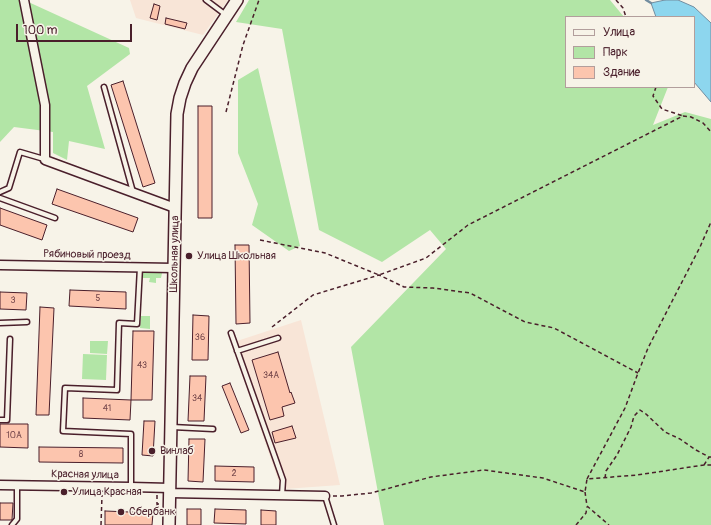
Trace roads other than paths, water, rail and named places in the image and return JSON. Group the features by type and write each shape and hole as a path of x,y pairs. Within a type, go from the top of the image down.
{"street":[{"path":"24,0 45,105 45,160 175,208"},
{"name":"Школьная улица","path":"169,525 177,114 180,98 192,68 237,0"},
{"name":"Рябиновый проезд","path":"0,266 174,268"},
{"name":"Красная улица","path":"0,485 131,486 170,490 325,496"}],"lane":[{"path":"206,0 226,15"},
{"path":"104,87 133,193"},
{"path":"0,192 9,188 20,152 45,160"},
{"path":"0,198 55,218"},
{"path":"131,486 131,434 63,431 65,388 117,390 119,323 137,324 140,267"},
{"path":"0,323 27,322"},
{"path":"231,333 283,480 282,495"},
{"path":"237,351 278,338"},
{"path":"0,420 7,420 10,339"},
{"path":"172,427 213,429"},
{"path":"12,525 17,519 17,485"},
{"path":"325,496 334,525"}],"water":[{"path":"665,0 678,0 694,7 711,23 711,102 695,83 695,16 656,16 651,3"}],"waterway":[{"path":"646,0 651,3"}],"place":[{"name":"Улица Школьная","path":"189,256"},
{"name":"Винлаб","path":"152,451"},
{"name":"Улица Красная","path":"64,492"},
{"name":"Сбербанк","path":"121,512"}]}
